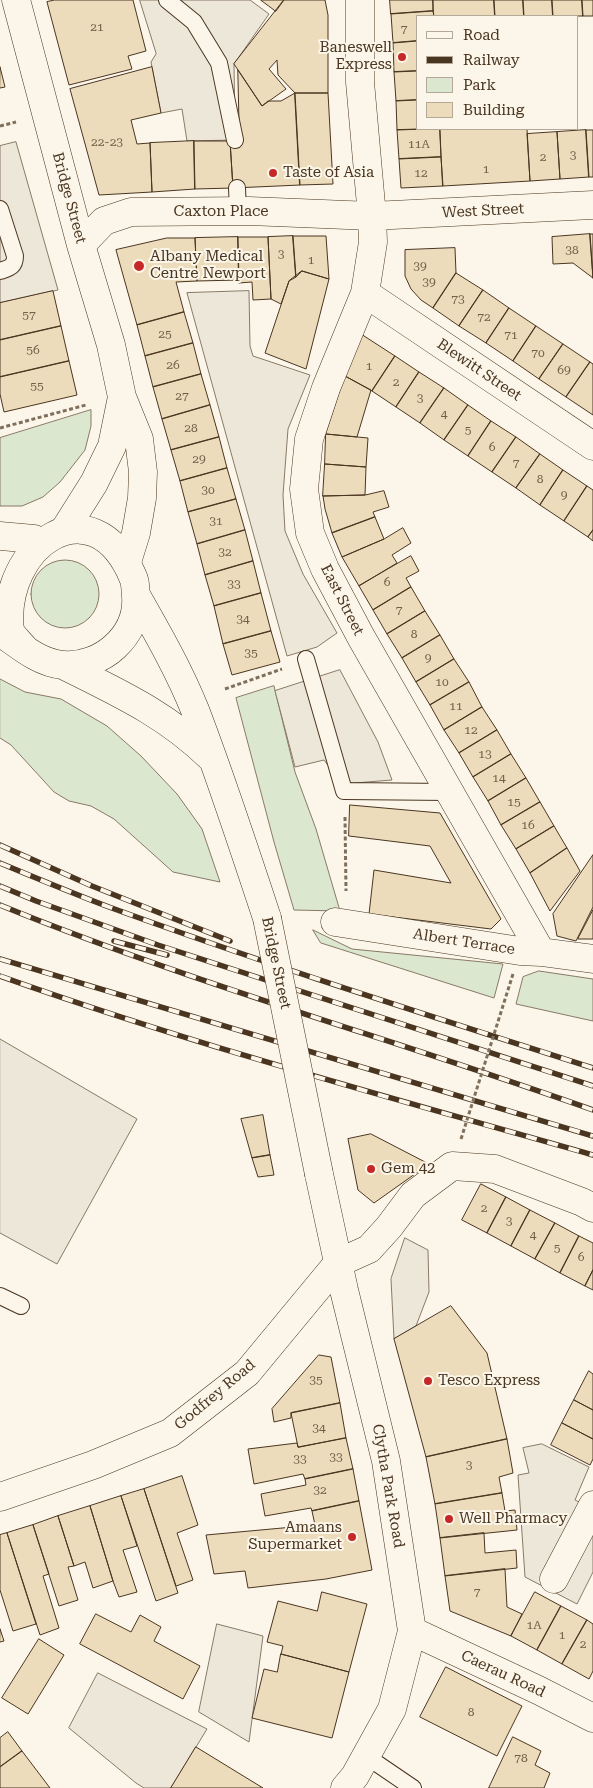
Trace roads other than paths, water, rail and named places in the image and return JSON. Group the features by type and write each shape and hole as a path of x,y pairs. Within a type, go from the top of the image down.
{"street":[{"name":"Bridge Street","path":"16,0 81,245 111,345 122,397 139,439 143,472 142,498 138,524 127,562"},
{"name":"East Street","path":"360,0 360,82 373,242 365,293 326,388 308,439 304,489 310,533 361,637 541,952"},
{"name":"Caxton Place","path":"81,245 104,220 131,212 237,199 372,216"},
{"name":"West Street","path":"372,216 593,205"},
{"name":"Blewitt Street","path":"365,293 593,446"},
{"name":"Bridge Street","path":"65,529 94,483 112,446 122,397"},
{"path":"0,632 25,649 43,660 64,665 85,664 104,656 120,642 132,624 137,603 136,582 127,562 114,546 96,534 81,530 65,529 49,532 34,539 18,552 6,571 1,592 3,613 11,633 25,649"},
{"path":"0,536 34,539"},
{"name":"Bridge Street","path":"136,595 162,642 194,708 237,826 267,918 319,1174"},
{"name":"Bridge Street","path":"64,665 141,704 189,737 211,758"},
{"name":"Albert Terrace","path":"340,923 520,951 593,959"},
{"path":"338,1263 369,1249 389,1227 413,1195 452,1166 495,1169 582,1202 593,1208"},
{"name":"Clytha Park Road","path":"319,1174 338,1263 386,1461 412,1631 392,1709 355,1776 345,1788"},
{"name":"Godfrey Road","path":"0,1496 93,1465 170,1433 247,1373 338,1263"},
{"path":"554,1580 593,1505"},
{"name":"Caerau Road","path":"412,1631 593,1718"}],"lane":[{"path":"166,0 194,22 219,63 235,140"},
{"path":"0,209 15,256 15,262 11,268 0,271"},
{"path":"306,660 344,792 450,792"},
{"path":"0,1296 21,1306"},
{"path":"366,1756 413,1788"}],"railway":[{"path":"0,845 92,886 230,941"},
{"path":"0,863 109,907 229,949 593,1068"},
{"path":"0,886 158,945 593,1086"},
{"path":"0,905 147,961 593,1110"},
{"path":"114,941 167,955"},
{"path":"0,959 593,1136"},
{"path":"0,976 221,1048 593,1155"}],"place":[{"name":"Baneswell Express","path":"402,57"},
{"name":"Taste of Asia","path":"273,173"},
{"name":"Albany Medical Centre Newport","path":"139,266"},
{"name":"Gem 42","path":"371,1169"},
{"name":"Tesco Express","path":"428,1381"},
{"name":"Well Pharmacy","path":"449,1519"},
{"name":"Amaans Supermarket","path":"352,1537"}]}
